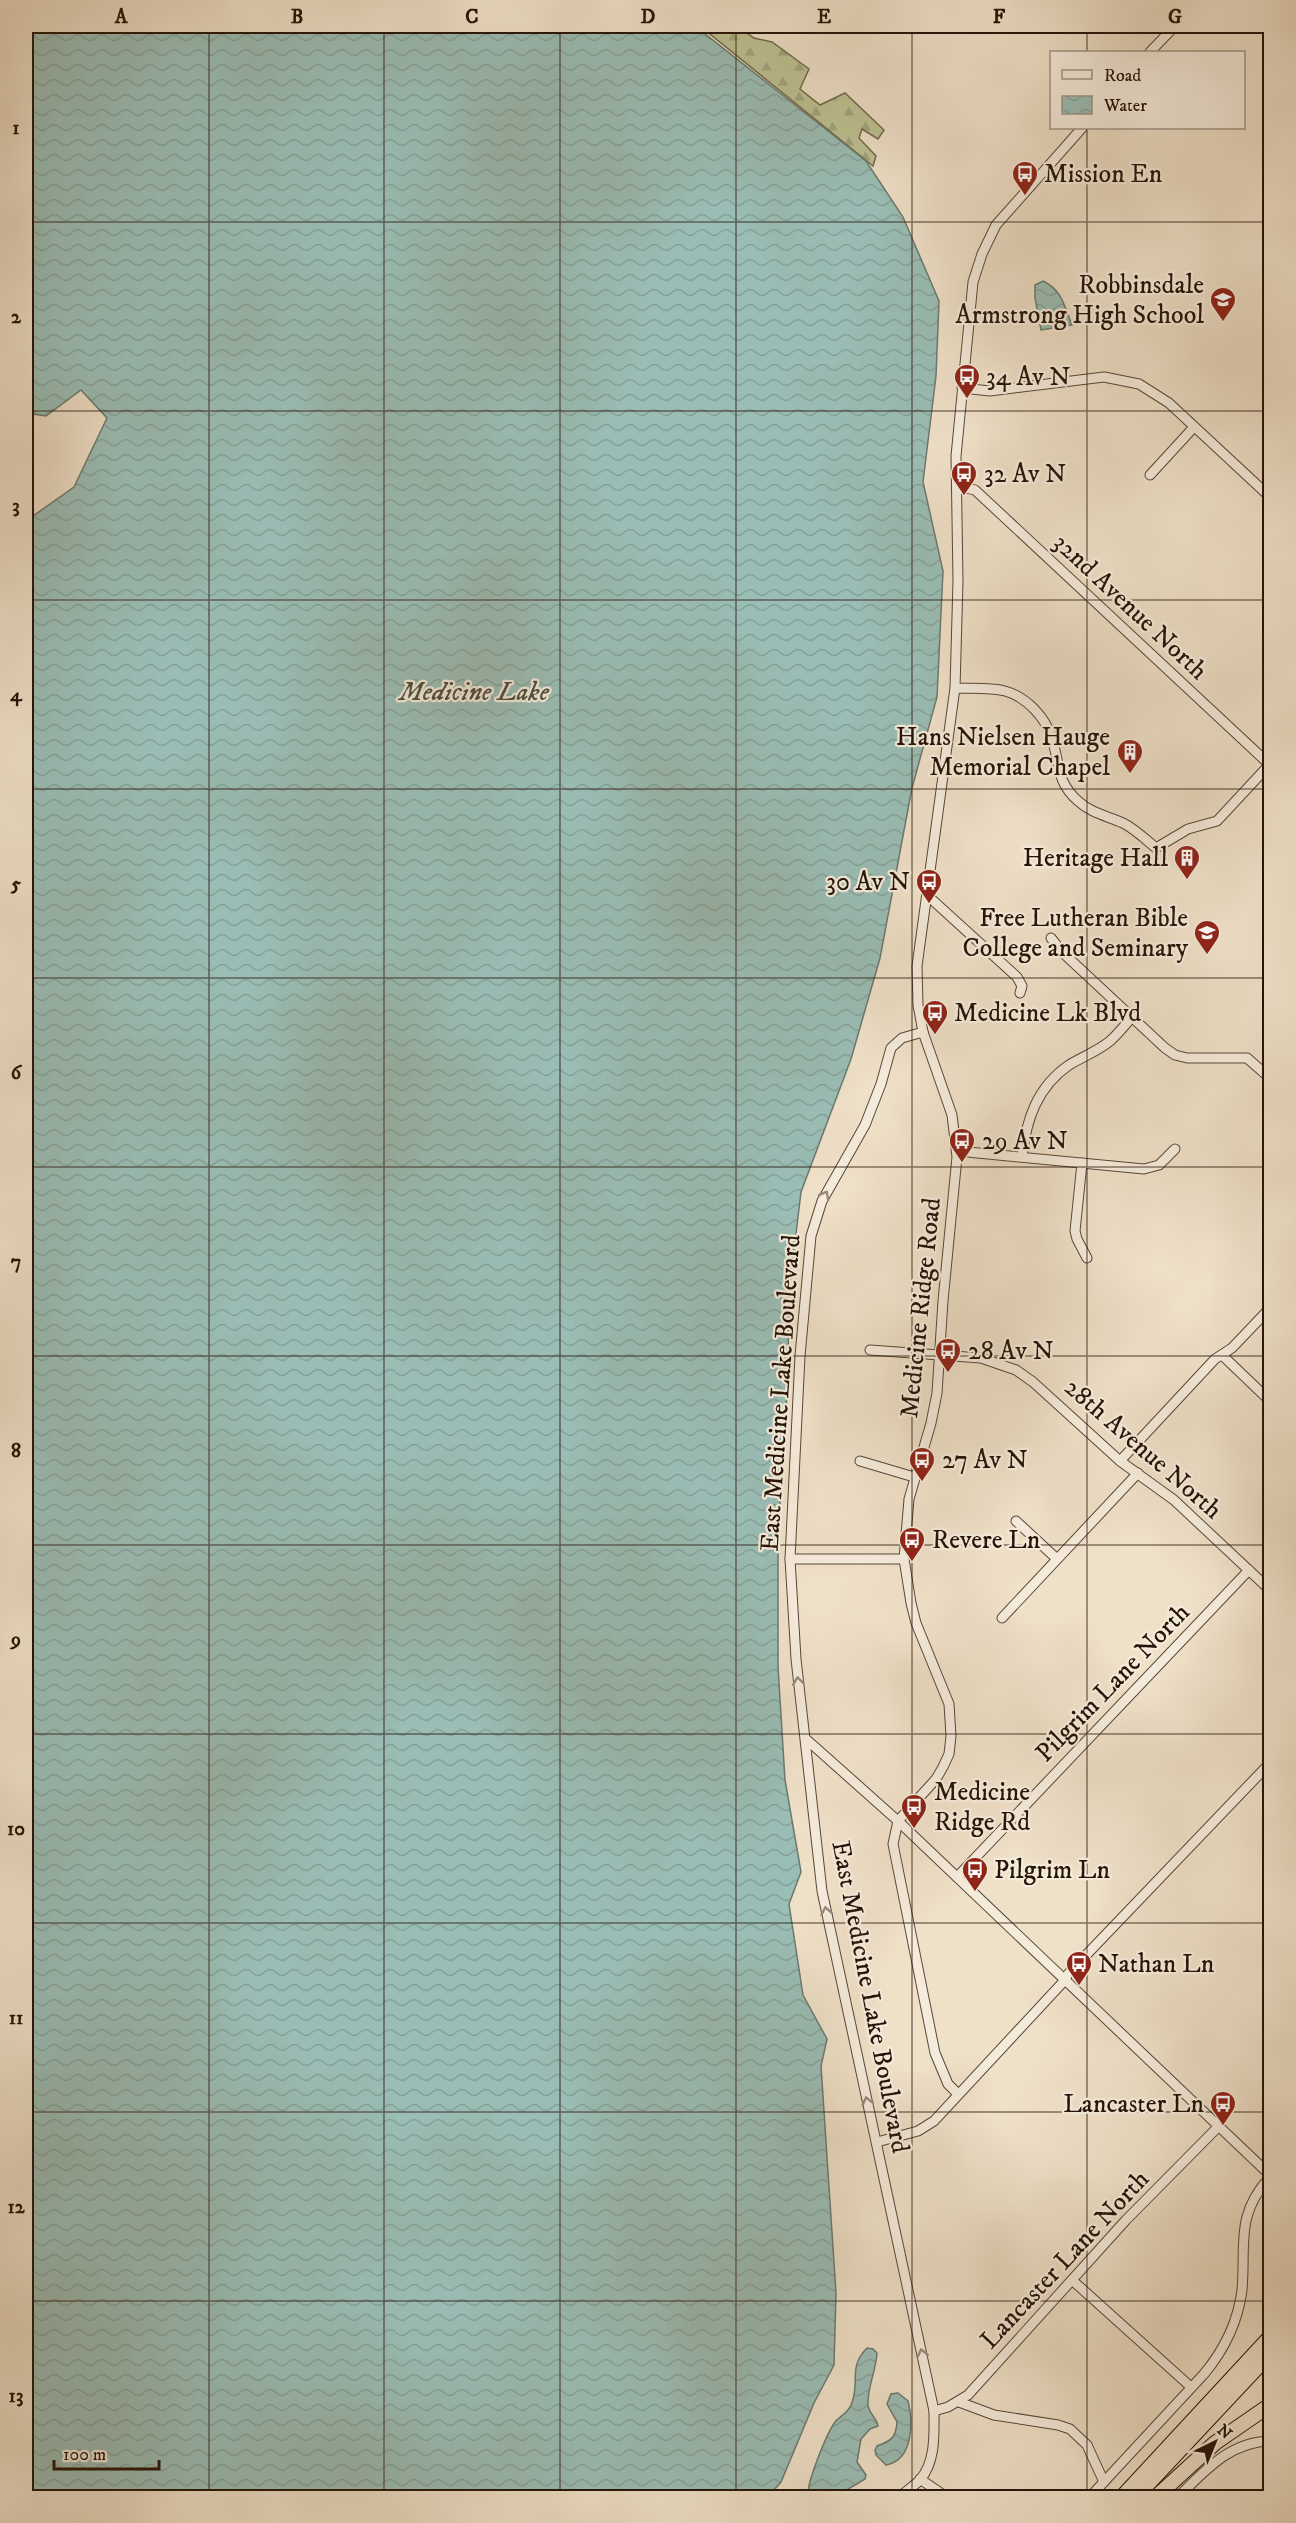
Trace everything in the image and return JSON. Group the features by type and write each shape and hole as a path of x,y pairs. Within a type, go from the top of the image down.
{"highway":[{"path":"1121,2498 1270,2337"},
{"path":"1135,2498 1270,2354"},
{"path":"1155,2498 1215,2443 1270,2405"}],"street":[{"path":"1151,51 1174,26"},
{"path":"923,1032 918,1005 917,966 955,688 958,581 956,456 974,282 988,240 996,225 1081,129"},
{"path":"962,388 990,391 1104,377 1139,384 1155,392 1270,497"},
{"path":"1150,475 1194,427"},
{"name":"32nd Avenue North","path":"958,486 975,490 1270,765"},
{"path":"955,688 1007,692 1026,702 1047,726 1053,740 1060,778 1077,801 1098,814 1122,822 1156,848 1188,829 1217,821 1270,765"},
{"path":"928,896 1017,977 1022,986 1020,993"},
{"path":"1051,938 1062,952 1165,1048 1187,1058 1247,1058 1270,1078"},
{"path":"1022,1157 1025,1127 1043,1091 1067,1066 1108,1042 1132,1017"},
{"name":"Medicine Ridge Road","path":"898,1821 936,1779 949,1754 951,1736 949,1704 916,1623 904,1559 907,1517 914,1477 931,1423 937,1393 957,1151 952,1115 923,1032"},
{"name":"East Medicine Lake Boulevard","path":"898,2498 920,2479 934,2448 934,2411 822,1891 791,1610 790,1559 800,1356 811,1236 822,1201 865,1125 881,1084 891,1048 902,1038 923,1032"},
{"path":"957,1151 1153,1168 1166,1160 1175,1149"},
{"path":"1082,1163 1075,1231 1087,1258"},
{"path":"1120,1461 1215,1359 1232,1348 1270,1308"},
{"name":"28th Avenue North","path":"870,1350 981,1358 1016,1370 1033,1382 1120,1461 1174,1500 1270,1590"},
{"path":"1222,1355 1270,1401"},
{"path":"860,1461 914,1477"},
{"path":"1002,1618 1138,1473"},
{"path":"1016,1521 1057,1559"},
{"path":"790,1559 904,1559"},
{"name":"Pilgrim Lane North","path":"957,1877 1249,1570"},
{"path":"806,1739 898,1821 1270,2176 1256,2194 1245,2218 1242,2234 1241,2293 1231,2333 1213,2363 1089,2498"},
{"path":"877,2142 923,2128 934,2121 1065,1980 1076,1965 1270,1763"},
{"path":"898,1821 893,1844 935,2053 948,2084 958,2094"},
{"name":"Lancaster Lane North","path":"934,2411 959,2402 977,2385 1126,2220 1219,2126"},
{"path":"1072,2280 1191,2388"},
{"path":"959,2402 994,2415 1070,2429 1087,2445 1104,2482"},
{"path":"1177,2498 1224,2454 1248,2443 1270,2441"},
{"path":"920,2479 948,2498"}],"green space":[{"path":"700,26 737,26 754,38 772,42 809,69 800,89 820,105 845,93 884,130 878,139 862,129 859,138 876,156 873,166"}],"water":[{"name":"Medicine Lake","path":"26,26 695,26 866,161 903,217 939,301 936,376 923,482 943,571 937,697 912,788 880,958 851,1059 801,1192 790,1284 786,1417 778,1533 778,1667 785,1780 801,1872 789,1904 803,1995 827,2039 821,2066 836,2293 834,2365 814,2403 781,2482 768,2497 26,2497 26,521 74,487 107,418 81,390 46,416 26,413"},
{"path":"1043,281 1059,294 1072,325 1041,330 1035,285"},
{"path":"867,2348 877,2353 868,2405 878,2426 870,2429 861,2439 857,2462 866,2475 865,2479 835,2497 808,2497 813,2471 827,2437 835,2422 850,2408 854,2397 857,2362"},
{"path":"898,2393 908,2401 911,2429 907,2448 902,2456 886,2465 876,2455 875,2450 877,2446 892,2438 895,2432 897,2422 887,2404 891,2394"}],"place":[{"name":"Mission En","path":"1025,197"},
{"name":"Robbinsdale Armstrong High School","path":"1223,323"},
{"name":"34 Av N","path":"967,400"},
{"name":"32 Av N","path":"964,497"},
{"name":"Hans Nielsen Hauge Memorial Chapel","path":"1130,775"},
{"name":"Heritage Hall","path":"1187,881"},
{"name":"30 Av N","path":"929,905"},
{"name":"Free Lutheran Bible College and Seminary","path":"1207,956"},
{"name":"Medicine Lk Blvd","path":"935,1036"},
{"name":"29 Av N","path":"962,1164"},
{"name":"28 Av N","path":"948,1374"},
{"name":"27 Av N","path":"922,1483"},
{"name":"Revere Ln","path":"912,1563"},
{"name":"Medicine Ridge Rd","path":"914,1830"},
{"name":"Pilgrim Ln","path":"975,1893"},
{"name":"Nathan Ln","path":"1079,1987"},
{"name":"Lancaster Ln","path":"1223,2127"}]}
